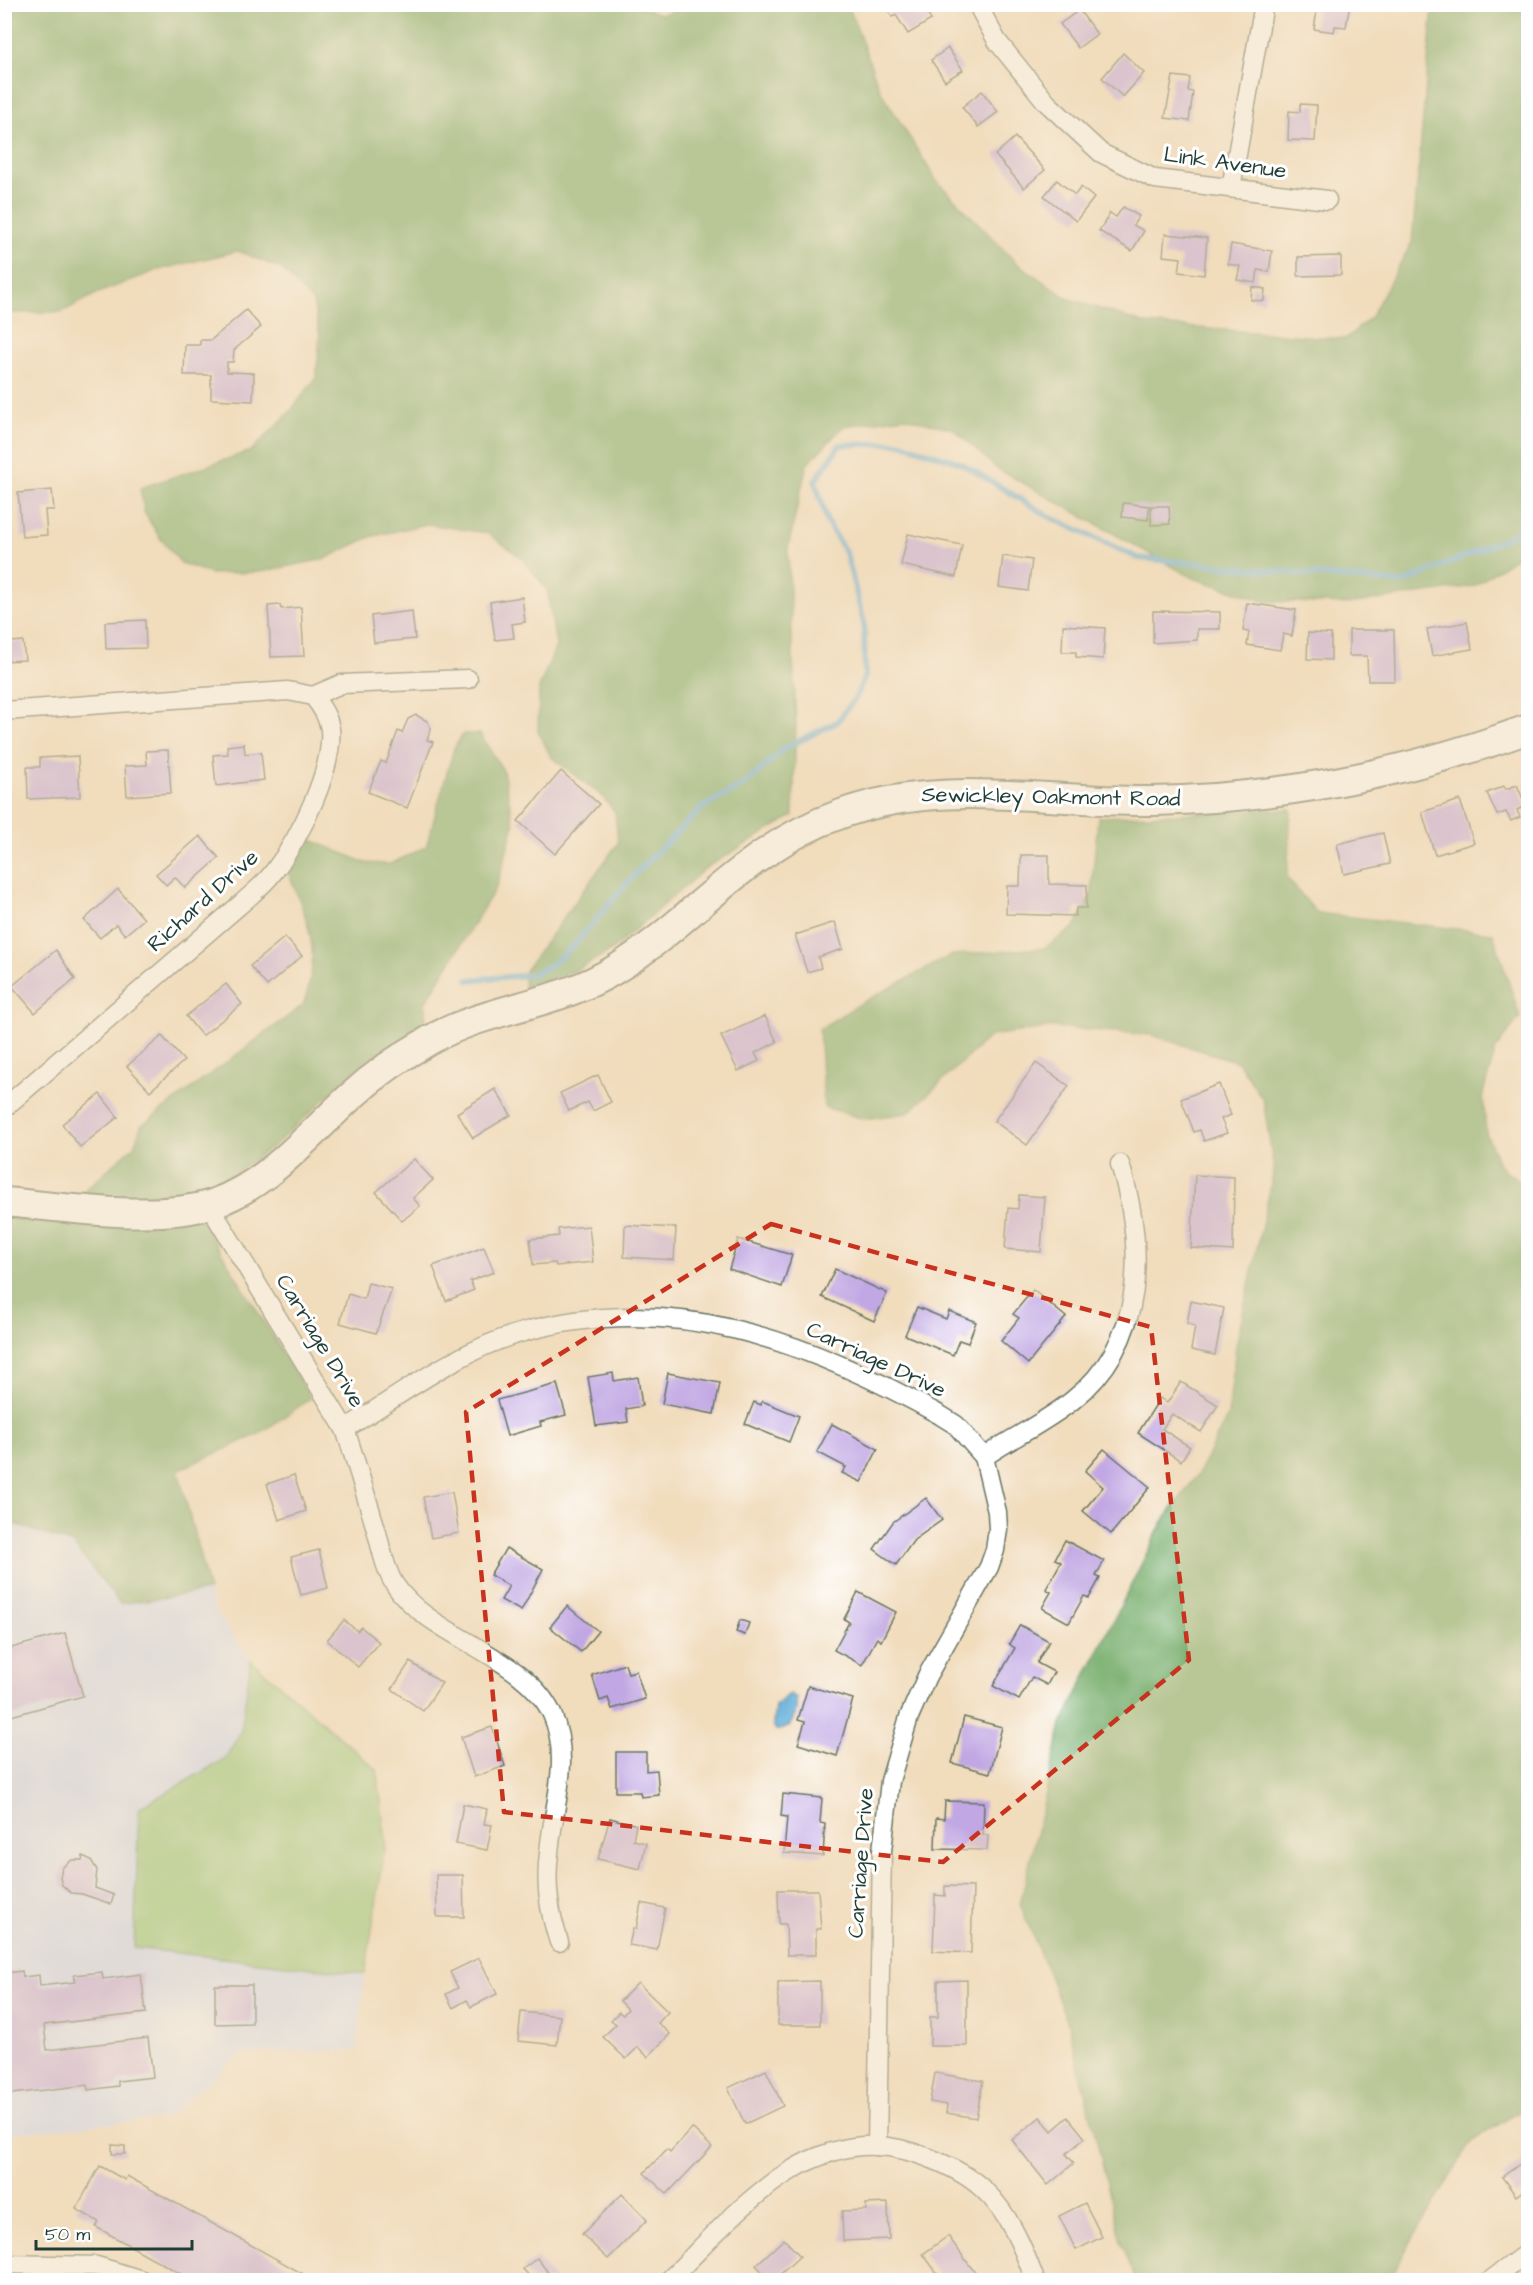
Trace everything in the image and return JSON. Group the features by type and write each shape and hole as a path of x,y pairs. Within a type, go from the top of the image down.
{"main road":[{"name":"Sewickley Oakmont Road","path":"4,1202 148,1212 209,1205 259,1178 375,1076 427,1041 473,1022 556,998 614,970 745,866 798,833 840,814 890,799 944,793 1146,801 1293,790 1334,784 1405,768 1486,745 1528,729"}],"street":[{"name":"Link Avenue","path":"977,4 997,41 1047,103 1101,153 1155,179 1327,200"},
{"path":"1231,188 1264,4"},
{"path":"4,711 288,691 313,696 341,684 468,679"},
{"name":"Richard Drive","path":"4,1108 242,903 273,873 291,847 328,760 330,739 327,718 313,696"},
{"path":"984,1456 1053,1415 1075,1399 1107,1365 1127,1328 1137,1275 1133,1215 1120,1164"},
{"name":"Carriage Drive","path":"209,1205 345,1429 451,1363 519,1333 591,1319 668,1317 728,1326 838,1364 956,1425 984,1456 997,1512 995,1550 989,1567 927,1676 909,1717 888,1790 881,1873 877,2146"},
{"path":"345,1429 384,1557 395,1585 412,1603 440,1624 518,1675 537,1692 551,1713 563,1760 548,1853 548,1906 558,1942"},
{"path":"669,2280 739,2211 790,2171 844,2149 877,2146 940,2163 964,2174 986,2191 1018,2240 1035,2280"},
{"path":"1491,2280 1528,2252"},
{"path":"4,2264 97,2266 142,2280"}],"highlighted area":[{"path":"771,1224 1151,1327 1189,1660 943,1862 504,1812 466,1412"}],"shaded area":[{"path":"5,1521 73,1544 120,1604 209,1591 214,1609 251,1660 241,1731 225,1759 139,1808 134,1948 365,1974 357,2050 243,2053 165,2118 5,2134"}],"green space":[{"path":"630,4 661,14 700,4 846,5 849,7 880,90 936,180 1017,263 1067,298 1146,324 1345,339 1370,318 1412,242 1433,5 1528,5 1528,549 1474,586 1349,604 1264,601 1193,578 996,468 954,429 904,417 844,426 807,464 788,548 796,722 793,816 707,867 611,951 574,971 524,988 524,972 618,843 615,812 602,796 551,757 538,731 539,688 556,646 547,589 522,558 487,533 427,524 370,537 325,559 260,572 211,574 181,563 160,538 144,512 140,488 251,451 289,413 316,378 320,336 313,302 282,269 238,251 158,270 98,293 62,312 5,313 4,5"},
{"path":"463,734 480,734 503,770 514,825 497,886 425,1003 426,1026 368,1059 275,1145 232,1175 183,1190 311,1398 259,1434 178,1470 209,1591 120,1604 73,1544 5,1521 4,1215 53,1218 134,1146 141,1126 303,1005 312,966 312,948 304,914 283,860 297,834 366,863 390,864 426,847 454,748"},
{"path":"1291,809 1287,878 1317,913 1493,933 1520,1017 1496,1048 1483,1094 1486,1133 1500,1166 1528,1187 1528,2106 1471,2142 1388,2280 1136,2280 1122,2245 1068,2023 1020,1904 1062,1724 1162,1523 1198,1474 1228,1415 1236,1345 1274,1170 1263,1100 1238,1062 1151,1035 1053,1027 990,1036 908,1113 864,1119 824,1107 819,1029 863,1002 952,955 1044,948 1075,927 1091,895 1098,817"},
{"path":"251,1660 377,1770 386,1842 365,1974 134,1948 139,1808 225,1759 241,1731"}],"water":[{"path":"790,1694 796,1698 795,1715 787,1727 776,1730 773,1725 775,1706"}],"building":[{"path":"885,4 922,4 931,20 908,34 896,15 892,17"},
{"path":"1318,4 1350,4 1346,27 1335,26 1334,32 1314,29"},
{"path":"1079,10 1097,34 1078,48 1060,24"},
{"path":"948,48 963,70 945,81 931,60"},
{"path":"1123,53 1144,73 1123,97 1102,78"},
{"path":"1173,76 1190,78 1188,91 1193,92 1189,121 1165,118"},
{"path":"982,91 998,112 978,127 962,107"},
{"path":"1300,104 1317,105 1315,141 1288,140 1289,111 1300,112"},
{"path":"1015,137 1045,170 1024,188 995,155"},
{"path":"1057,180 1075,195 1081,187 1094,198 1076,221 1044,196"},
{"path":"1123,207 1139,216 1133,225 1144,231 1132,251 1099,231 1110,213 1116,217"},
{"path":"1165,234 1207,238 1204,275 1179,272 1181,258 1163,256"},
{"path":"1231,244 1272,251 1269,272 1258,270 1256,283 1237,280 1240,266 1228,264"},
{"path":"1341,256 1341,275 1298,276 1298,257"},
{"path":"1252,287 1265,289 1264,301 1251,300"},
{"path":"246,310 261,327 234,350 233,362 227,362 227,372 254,373 253,401 211,399 211,375 184,375 185,345 200,345 200,340 211,340"},
{"path":"52,490 54,510 45,510 47,535 22,537 18,493"},
{"path":"1123,503 1149,506 1148,520 1122,517"},
{"path":"1151,506 1169,506 1170,524 1151,525"},
{"path":"908,534 962,545 956,577 901,565"},
{"path":"1003,556 1032,560 1028,591 999,587"},
{"path":"522,597 525,622 512,624 514,638 495,640 490,602"},
{"path":"1247,603 1296,610 1292,636 1283,634 1280,650 1247,645 1249,632 1243,631"},
{"path":"280,605 281,609 301,607 304,656 271,657 268,606"},
{"path":"412,611 415,639 374,643 371,616"},
{"path":"1153,611 1220,612 1220,629 1197,629 1197,640 1153,643"},
{"path":"145,620 146,648 106,649 105,622"},
{"path":"1467,622 1472,649 1432,656 1427,629"},
{"path":"1063,625 1105,628 1103,659 1076,657 1076,652 1062,652"},
{"path":"9,630 10,642 23,641 25,660 4,661 4,631"},
{"path":"1349,630 1394,630 1395,681 1368,681 1367,656 1349,656"},
{"path":"1308,633 1331,634 1331,660 1307,659"},
{"path":"416,715 427,721 431,728 427,740 433,742 407,808 368,792 381,761 386,763 398,731 402,733 408,719"},
{"path":"244,744 245,754 261,752 264,780 216,786 213,755 228,754 227,746"},
{"path":"168,750 171,793 127,796 125,766 147,765 146,751"},
{"path":"78,756 80,797 28,799 27,767 40,767 40,758"},
{"path":"561,771 599,804 555,854 518,821"},
{"path":"1517,785 1526,806 1517,810 1520,817 1511,821 1506,812 1497,815 1487,793 1504,786 1506,789"},
{"path":"1460,800 1474,843 1435,855 1422,812"},
{"path":"1383,833 1390,864 1344,874 1337,844"},
{"path":"200,836 219,858 185,888 175,877 166,885 156,874"},
{"path":"1021,855 1049,855 1049,884 1087,885 1086,908 1076,908 1075,916 1006,914 1007,886 1020,886"},
{"path":"118,889 144,919 125,935 116,924 100,938 84,920"},
{"path":"835,922 843,949 818,957 821,968 807,972 795,935"},
{"path":"285,937 302,956 267,986 250,966"},
{"path":"56,950 75,979 35,1013 12,986"},
{"path":"226,984 242,1004 202,1036 186,1016"},
{"path":"765,1016 777,1042 755,1053 759,1061 738,1071 721,1036"},
{"path":"162,1036 184,1061 150,1091 127,1066"},
{"path":"1036,1063 1069,1086 1027,1145 994,1121"},
{"path":"598,1075 611,1102 593,1111 588,1102 569,1111 560,1093"},
{"path":"1219,1084 1231,1115 1221,1119 1227,1133 1204,1141 1200,1130 1194,1132 1181,1099"},
{"path":"495,1089 511,1115 473,1138 457,1113"},
{"path":"100,1094 118,1117 80,1147 62,1124"},
{"path":"414,1159 433,1180 413,1198 420,1206 402,1221 376,1192"},
{"path":"1195,1175 1234,1177 1233,1251 1191,1248"},
{"path":"1019,1195 1045,1197 1041,1252 1005,1249 1008,1208 1018,1209"},
{"path":"625,1225 676,1228 674,1260 624,1257"},
{"path":"589,1226 593,1262 556,1266 555,1263 533,1265 530,1239 559,1236 558,1229"},
{"path":"738,1239 792,1255 782,1287 729,1269"},
{"path":"484,1247 494,1272 470,1281 474,1290 446,1301 433,1266"},
{"path":"835,1269 887,1293 874,1321 822,1297"},
{"path":"368,1283 392,1289 376,1333 340,1323 348,1294 364,1299"},
{"path":"1033,1290 1066,1317 1028,1364 1001,1341 1019,1318 1013,1314"},
{"path":"1191,1301 1224,1308 1215,1355 1191,1350 1195,1326 1187,1324"},
{"path":"917,1307 946,1319 949,1311 976,1322 968,1343 959,1340 953,1355 905,1335"},
{"path":"613,1373 614,1381 638,1377 642,1406 626,1409 628,1422 596,1426 588,1377"},
{"path":"668,1373 720,1383 714,1414 662,1404"},
{"path":"1181,1382 1218,1405 1201,1432 1172,1414 1162,1429 1190,1447 1181,1461 1138,1433 1160,1398 1167,1403"},
{"path":"557,1384 566,1415 540,1422 541,1426 507,1436 497,1400"},
{"path":"762,1401 799,1416 789,1442 745,1424 754,1402 761,1405"},
{"path":"832,1424 878,1449 861,1482 842,1473 846,1467 817,1452"},
{"path":"1104,1449 1150,1487 1111,1534 1083,1511 1103,1487 1085,1471"},
{"path":"294,1475 306,1511 279,1520 267,1484"},
{"path":"452,1492 459,1533 431,1538 423,1497"},
{"path":"926,1498 942,1520 914,1540 896,1565 874,1549 893,1522"},
{"path":"1065,1540 1104,1561 1096,1576 1100,1578 1089,1598 1084,1596 1069,1623 1042,1608 1051,1592 1046,1589 1061,1562 1055,1559"},
{"path":"506,1548 543,1569 521,1611 501,1600 509,1586 490,1575"},
{"path":"319,1550 328,1588 301,1595 291,1557"},
{"path":"858,1592 896,1612 881,1641 877,1638 862,1665 834,1650 849,1622 844,1619"},
{"path":"567,1606 598,1631 581,1652 550,1627"},
{"path":"344,1620 357,1631 361,1627 379,1642 358,1667 327,1640"},
{"path":"740,1620 749,1623 745,1635 736,1632"},
{"path":"1020,1625 1049,1641 1037,1663 1054,1672 1047,1685 1032,1677 1019,1700 993,1686 1015,1648 1009,1644"},
{"path":"65,1633 83,1696 4,1718 4,1650"},
{"path":"410,1662 442,1683 423,1711 392,1689"},
{"path":"625,1664 628,1673 636,1671 645,1699 612,1709 608,1698 600,1701 592,1675"},
{"path":"808,1686 853,1699 837,1756 798,1744 805,1722 798,1720"},
{"path":"964,1717 1002,1727 990,1773 952,1763"},
{"path":"492,1727 505,1766 474,1777 461,1737"},
{"path":"616,1752 646,1752 646,1771 657,1770 659,1795 641,1797 640,1792 616,1792"},
{"path":"783,1794 822,1798 820,1823 825,1824 823,1856 784,1853 787,1817 781,1816"},
{"path":"945,1801 984,1802 983,1835 988,1835 987,1850 935,1849 936,1818 944,1819"},
{"path":"463,1804 487,1809 484,1824 492,1825 487,1850 456,1844"},
{"path":"610,1818 636,1825 633,1840 646,1843 640,1869 598,1859"},
{"path":"83,1856 91,1860 97,1870 95,1888 114,1895 111,1904 82,1894 71,1893 62,1885 60,1878 62,1868 72,1860 82,1860"},
{"path":"436,1875 463,1875 464,1917 437,1917"},
{"path":"945,1886 973,1887 971,1953 933,1951 935,1895 945,1896"},
{"path":"778,1890 818,1890 821,1929 816,1929 816,1955 787,1955 786,1924 779,1924"},
{"path":"641,1903 665,1908 657,1950 629,1945 633,1928 636,1929"},
{"path":"479,1958 497,1994 471,2007 467,2000 453,2008 446,1994 458,1988 450,1972"},
{"path":"22,1971 23,1977 39,1975 40,1986 75,1982 74,1975 102,1972 103,1979 141,1974 146,2013 44,2025 47,2050 148,2038 153,2077 118,2081 118,2086 88,2090 87,2085 4,2095 4,1973"},
{"path":"967,1980 967,2046 930,2046 930,2017 938,2017 938,1981"},
{"path":"820,1981 820,2025 778,2025 778,1982"},
{"path":"638,1983 668,2012 658,2023 670,2034 648,2057 638,2047 626,2059 603,2037 616,2024 611,2020 619,2012 623,2015 628,2009 620,2001"},
{"path":"215,1985 252,1985 252,2023 215,2024"},
{"path":"521,2012 560,2016 557,2045 518,2041"},
{"path":"766,2070 783,2106 745,2124 728,2088"},
{"path":"935,2073 983,2081 976,2118 946,2113 947,2105 930,2102"},
{"path":"1040,2117 1052,2131 1068,2117 1085,2138 1066,2154 1074,2163 1048,2185 1012,2140"},
{"path":"692,2128 712,2147 667,2194 644,2173 667,2149 670,2152"},
{"path":"112,2145 125,2146 125,2154 112,2154"},
{"path":"1528,2158 1528,2187 1516,2196 1502,2177"},
{"path":"100,2166 125,2180 127,2176 314,2280 192,2280 96,2227 99,2222 76,2209"},
{"path":"622,2194 647,2220 608,2259 582,2234"},
{"path":"888,2203 889,2239 843,2241 842,2211 866,2210 866,2204"},
{"path":"1085,2203 1102,2237 1076,2250 1059,2216"},
{"path":"948,2236 976,2274 966,2280 942,2280 923,2254"},
{"path":"784,2239 800,2256 774,2280 770,2280 756,2265"},
{"path":"537,2258 554,2280 533,2280 523,2269"}],"waterway":[{"path":"468,980 530,975 551,965 575,944 636,873 703,807 745,784 785,748 837,722 856,697 865,676 864,623 846,553 828,524 815,481 840,445 900,443 961,463 1050,517 1138,558 1403,583 1509,537 1528,525"}]}
